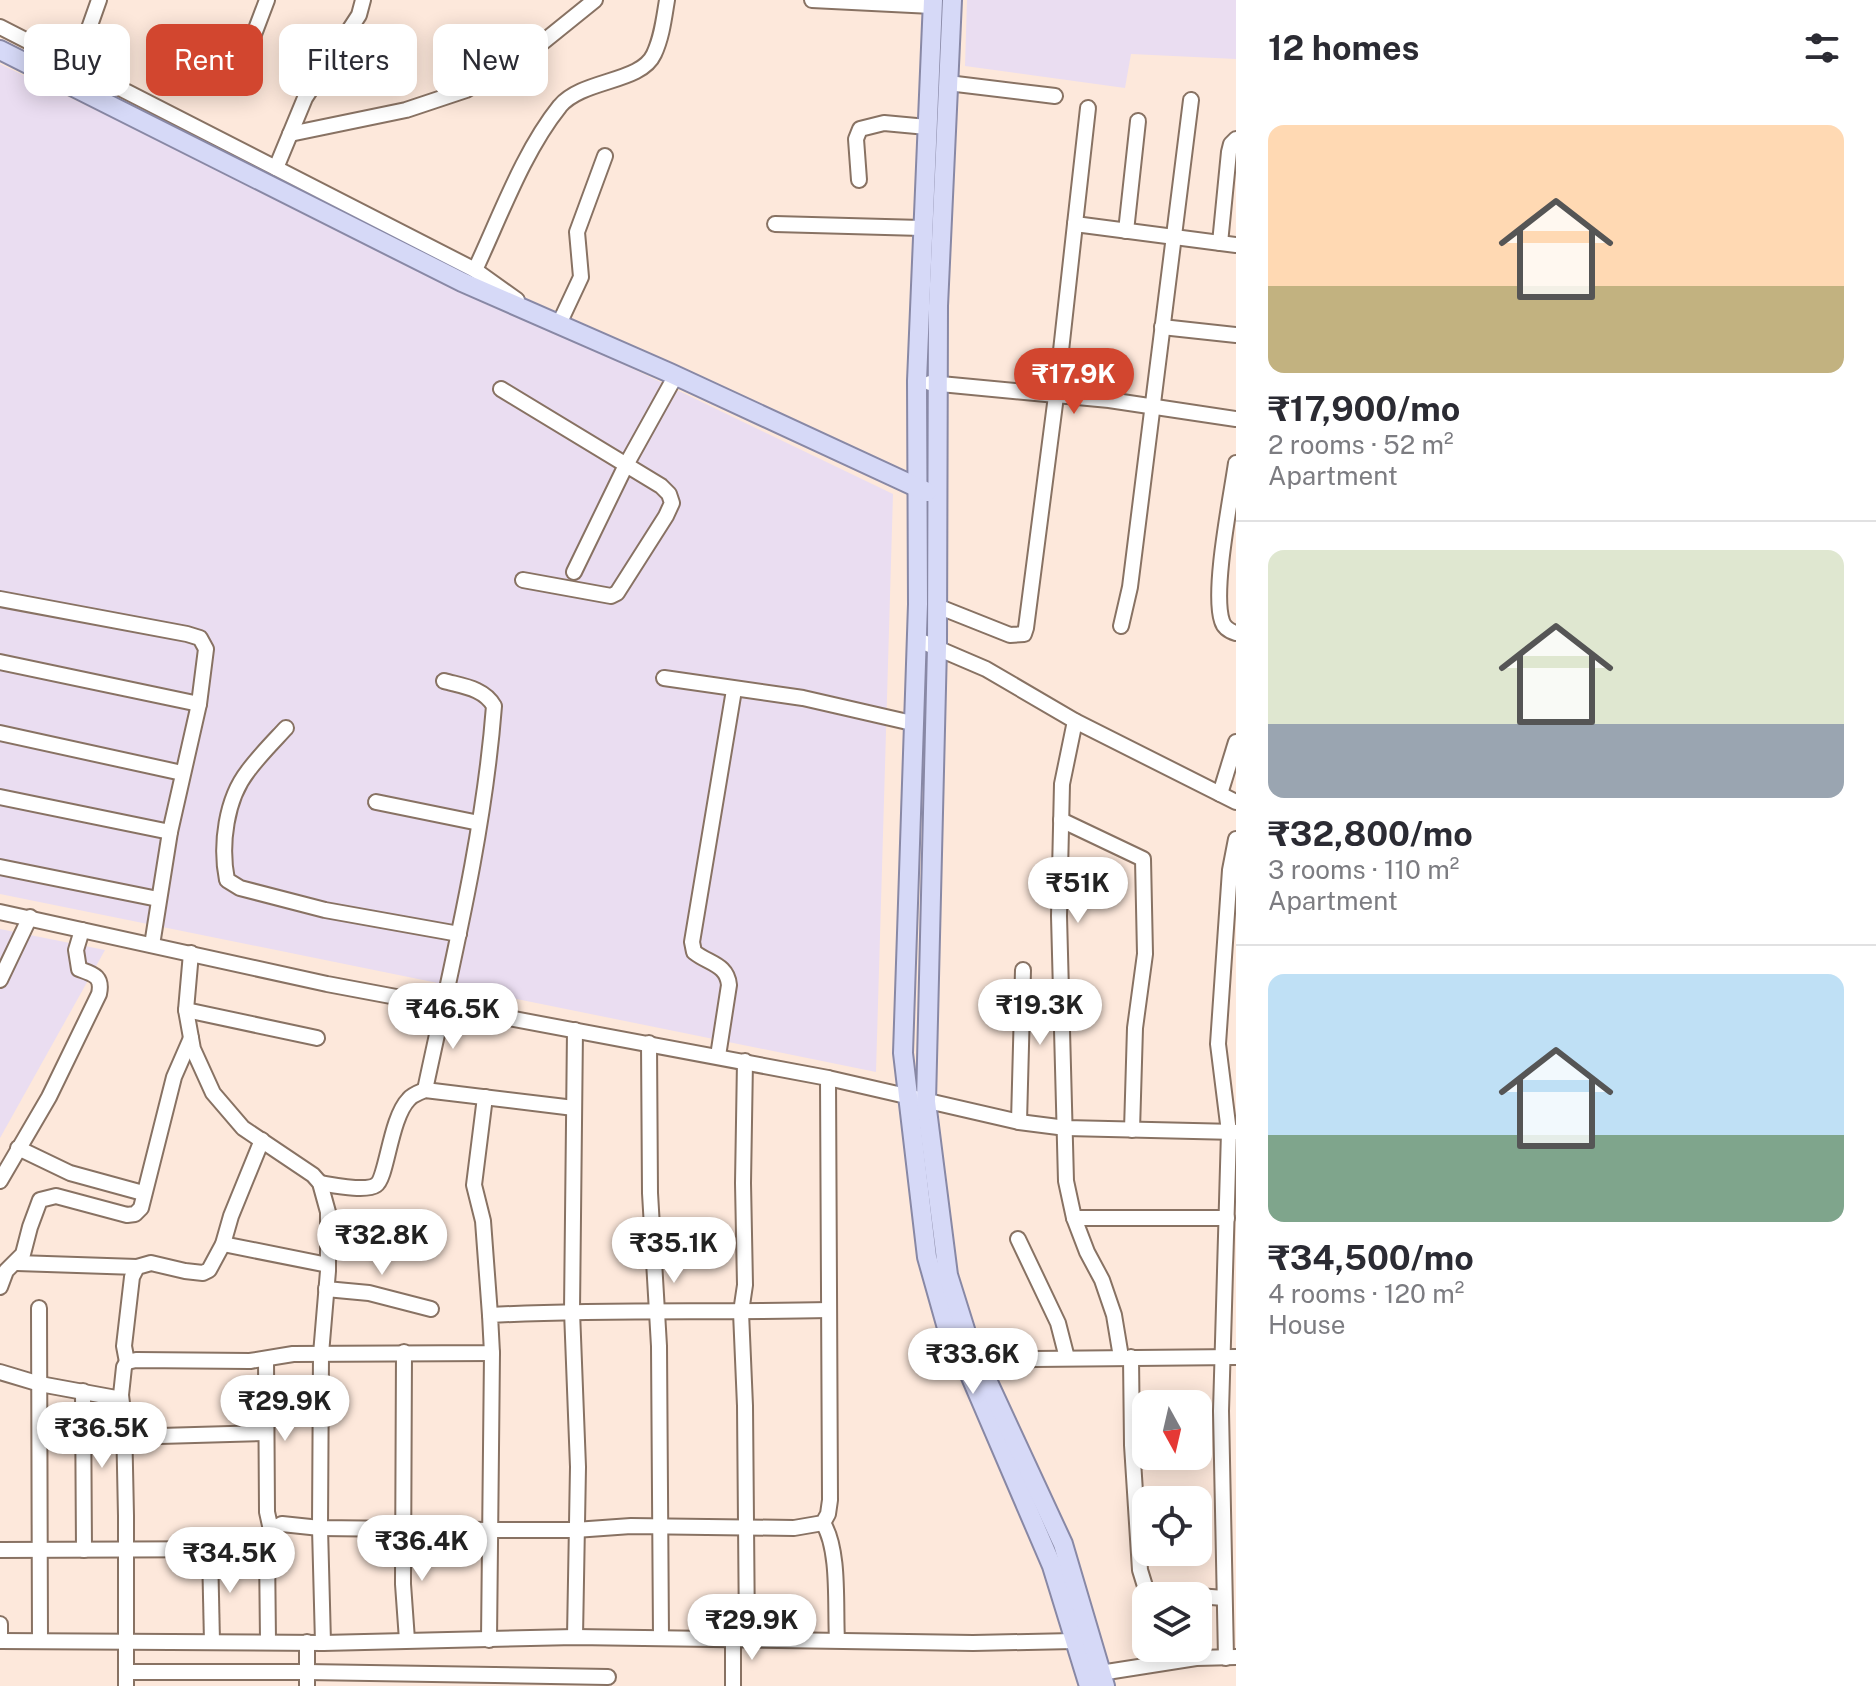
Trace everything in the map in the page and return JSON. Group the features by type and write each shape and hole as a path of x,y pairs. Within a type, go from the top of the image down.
{"main road":[{"path":"918,1100 903,1053 902,1014 916,639 918,487 952,0"},
{"path":"932,3 922,228 927,382 937,496 937,647 928,910 914,1162 927,1257 949,1335 977,1374 1063,1544 1095,1680"},
{"path":"0,50 468,276 559,324 937,496"},
{"path":"977,1374 1052,1566 1074,1641 1095,1680"}],"street":[{"path":"91,24 99,0"},
{"path":"258,24 267,0"},
{"path":"276,168 305,98 359,15 363,0"},
{"path":"290,134 406,110 466,90 543,42 595,0"},
{"path":"130,93 276,168 468,276 536,143 560,107 572,94 639,70 653,57 667,0"},
{"path":"812,0 932,3"},
{"path":"0,27 24,39"},
{"path":"948,83 1055,96"},
{"path":"1121,626 1130,587 1191,100"},
{"path":"937,606 1010,635 1024,634 1056,396 1088,108"},
{"path":"1126,231 1138,121"},
{"path":"859,180 856,139 860,129 884,123 927,127"},
{"path":"1220,243 1229,152 1236,139"},
{"path":"559,324 581,277 577,232 605,156"},
{"path":"775,224 922,228"},
{"path":"1075,224 1236,245"},
{"path":"1162,327 1236,335"},
{"path":"574,572 626,465 676,375"},
{"path":"927,382 1151,406 1236,419"},
{"path":"501,389 661,486 672,503 622,589 611,596 523,580"},
{"path":"1236,463 1220,577 1220,606 1222,623 1236,633"},
{"path":"0,599 187,634 200,638 206,649 199,704 170,832 152,945"},
{"path":"916,639 986,669 1075,721 1236,802"},
{"path":"0,662 199,704"},
{"path":"664,678 803,698 912,723"},
{"path":"425,1090 459,934 489,769 494,706 490,698 480,691 444,681"},
{"path":"718,1056 728,975 723,967 706,961 694,952 692,942 734,690"},
{"path":"1075,721 1062,784 1059,916 1066,1181 1074,1218 1109,1299 1126,1357 1140,1570 1144,1582"},
{"path":"286,728 246,773 229,808 227,880 240,888 325,910 459,934"},
{"path":"0,733 182,773"},
{"path":"1220,794 1236,742"},
{"path":"0,797 170,832"},
{"path":"376,802 479,823"},
{"path":"1061,820 1143,859 1145,954 1135,1028 1132,1130"},
{"path":"1095,1680 1196,1658 1231,1658 1221,1411 1230,1357 1227,1218 1233,1132 1218,1044 1230,870 1236,839"},
{"path":"0,867 158,899"},
{"path":"0,912 327,984 828,1078 1019,1122 1066,1128 1233,1132"},
{"path":"0,980 30,917"},
{"path":"0,1181 49,1097 99,994 100,980 97,975 79,969 75,960 82,930"},
{"path":"191,953 186,1010 193,1049 213,1093 243,1128 313,1175 320,1183 328,1212 328,1265 321,1354 323,1643"},
{"path":"1019,1122 1023,970"},
{"path":"186,1010 317,1038"},
{"path":"575,1030 572,1311 578,1467 575,1637"},
{"path":"0,1287 6,1271 17,1263 26,1248 40,1200 56,1196 127,1215 135,1214 141,1208 174,1077 191,1038"},
{"path":"649,1043 650,1193 662,1527 661,1638"},
{"path":"733,1686 740,1639 744,1527 745,1406 741,1312 745,1273 745,1061"},
{"path":"823,1523 830,1500 828,1078"},
{"path":"320,1183 367,1188 377,1185 382,1177 396,1119 409,1098 425,1090 574,1108"},
{"path":"485,1097 474,1185 483,1221 492,1353 489,1640"},
{"path":"17,1263 137,1267 151,1263 203,1273 214,1263 223,1244 262,1140"},
{"path":"18,1148 70,1173 143,1193"},
{"path":"1074,1218 1227,1218"},
{"path":"1018,1239 1058,1323 1067,1358"},
{"path":"223,1244 328,1265"},
{"path":"137,1267 132,1277 124,1346 127,1362 121,1395 125,1437 126,1679 608,1677"},
{"path":"326,1289 369,1293 431,1309"},
{"path":"39,1308 40,1641"},
{"path":"490,1315 572,1311 829,1310"},
{"path":"404,1352 403,1527 407,1640"},
{"path":"127,1362 266,1359 281,1355 321,1354 492,1353"},
{"path":"977,1374 1034,1359 1230,1357"},
{"path":"266,1359 267,1512 271,1530 267,1549 268,1641"},
{"path":"0,1372 103,1398 121,1395"},
{"path":"83,1391 84,1550"},
{"path":"125,1437 266,1433"},
{"path":"271,1530 282,1524 320,1528 575,1530 631,1526 812,1527 823,1523"},
{"path":"823,1523 830,1533 833,1555 837,1640"},
{"path":"0,1550 267,1549"},
{"path":"210,1551 212,1642"},
{"path":"0,1624 0,1641 323,1643 575,1637 973,1643 1074,1641"},
{"path":"307,1642 307,1679"}],"shaded area":[{"path":"967,0 1236,0 1236,59 1131,54 1125,88 965,66"},
{"path":"0,64 24,76 24,96 66,96 893,494 876,1072 0,894"},
{"path":"0,929 105,950 0,1138"}]}
